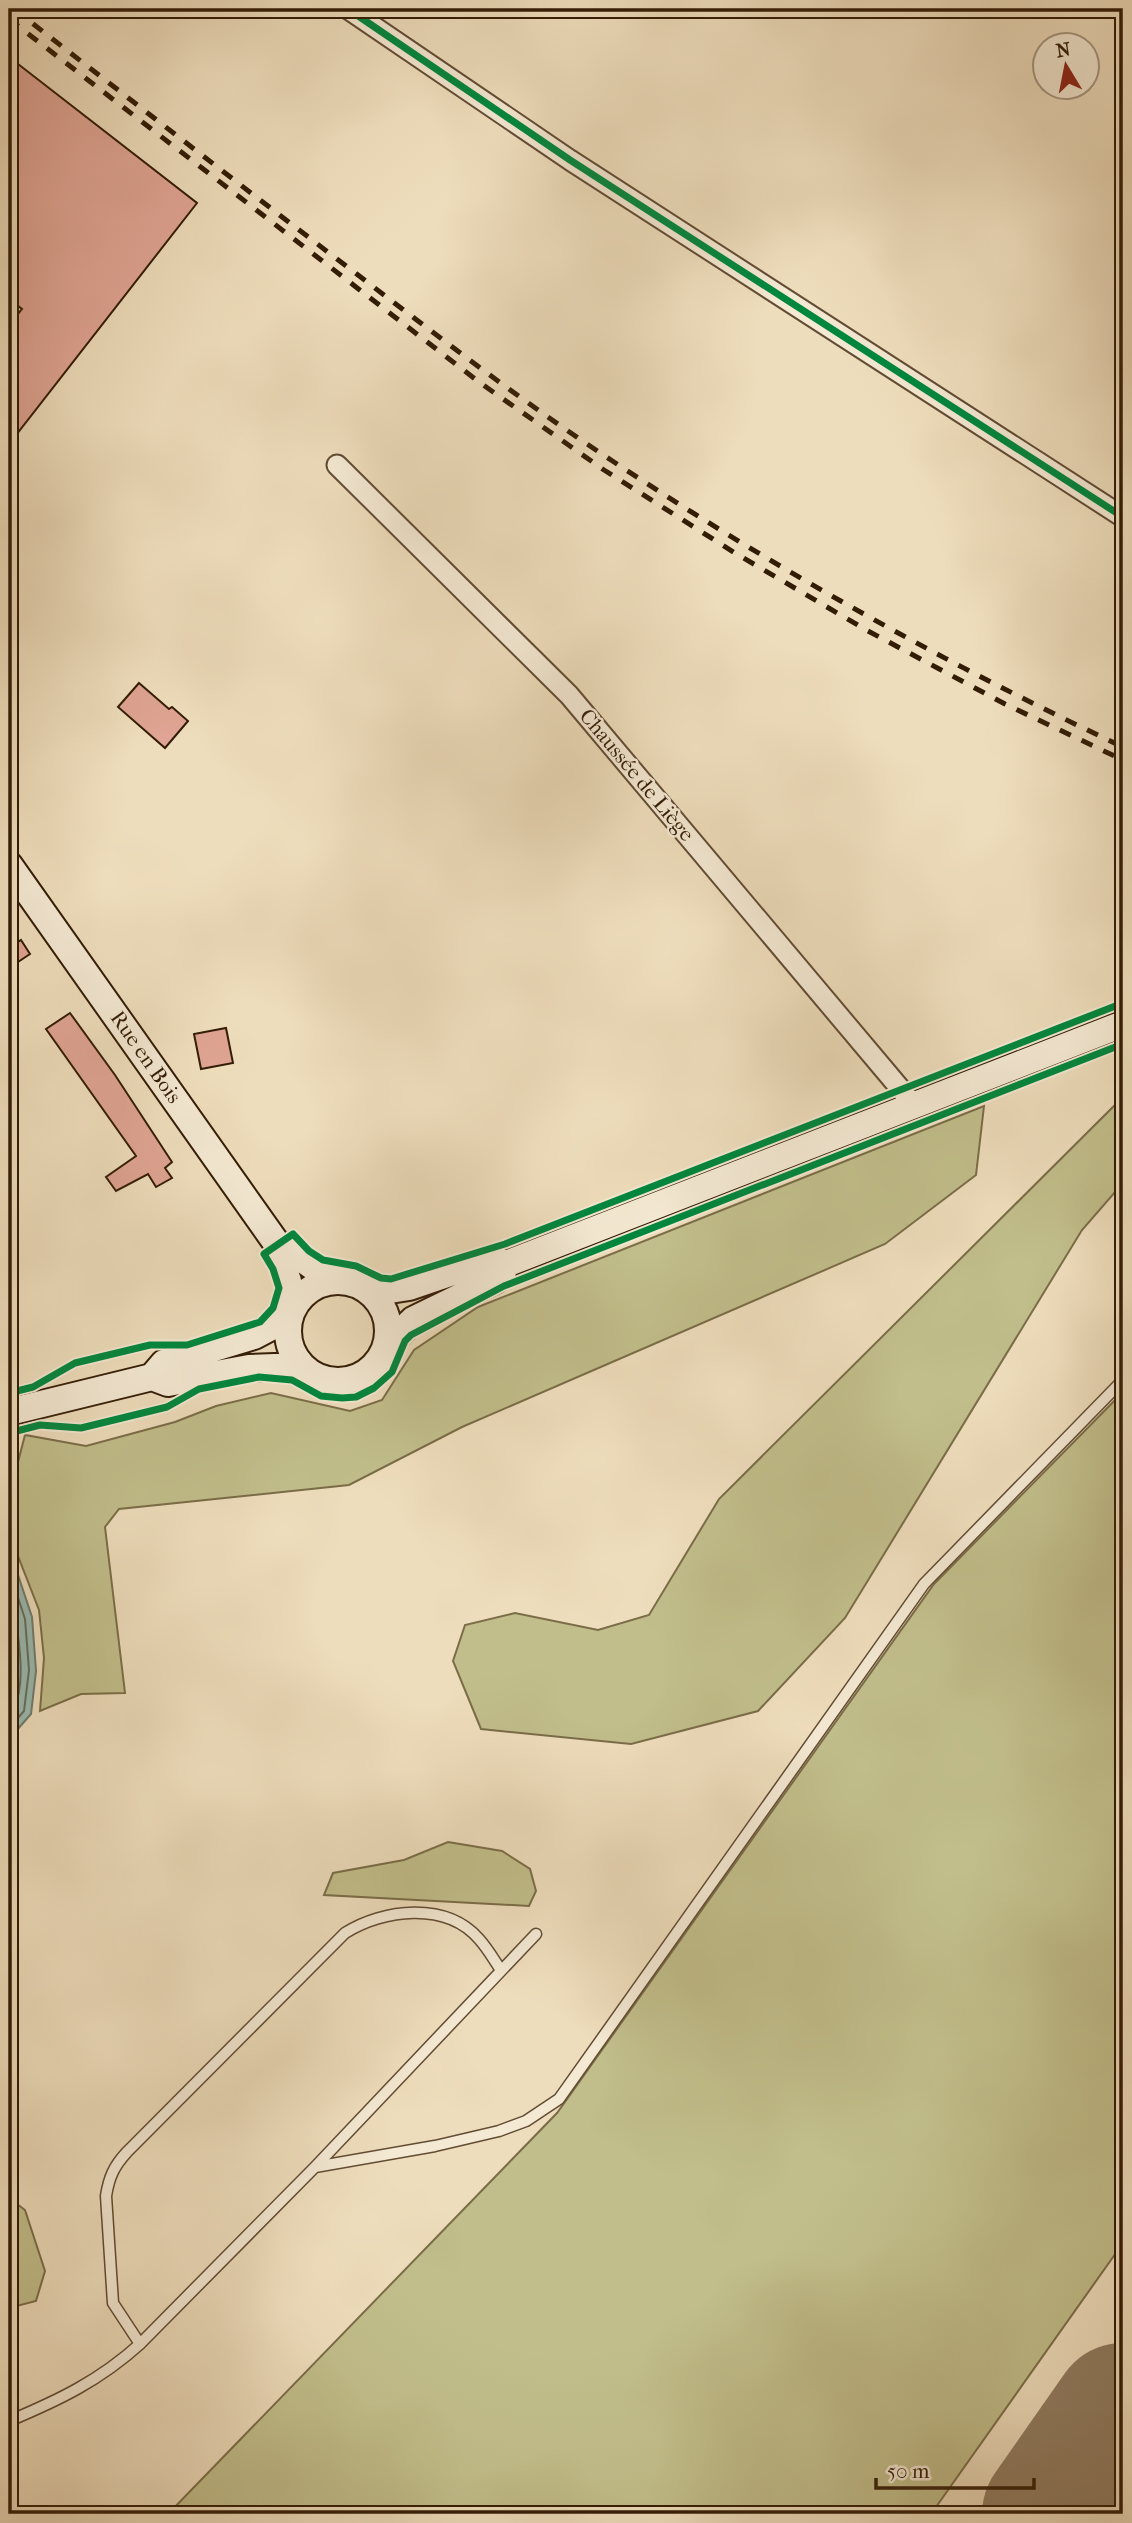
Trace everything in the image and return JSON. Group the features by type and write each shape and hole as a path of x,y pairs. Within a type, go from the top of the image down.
{"main road":[{"name":"Rue en Bois","path":"9,865 282,1251 281,1261 289,1281 292,1310"},
{"path":"152,1377 164,1363 254,1336 271,1327 292,1310 300,1298 311,1289 327,1282 390,1290 409,1287 491,1259 506,1264 1123,1024"},
{"name":"Rue en Bois","path":"282,1251 294,1253 318,1271 355,1285"},
{"path":"292,1310 288,1325 289,1340 293,1354 302,1366 317,1377 333,1381 351,1380 366,1373 379,1361 387,1345 413,1320 495,1280 501,1276 506,1264"},
{"path":"355,1285 375,1297 385,1311 389,1328 387,1345"},
{"path":"9,1412 152,1377 168,1383 262,1366 302,1366"}],"street":[{"path":"348,9 570,160 1123,517"},
{"name":"Chaussée de Liège","path":"337,465 569,695 914,1105"}],"lane":[{"path":"315,2167 424,2148 499,2131 538,2115 559,2099 924,1584 1123,1380"},
{"path":"140,2344 113,2303 106,2196 115,2165 127,2152 345,1933 357,1926 372,1919 404,1913 418,1913 455,1921 479,1938 501,1970"},
{"path":"9,2421 62,2399 115,2366 140,2344 315,2167 536,1934"}],"shaded area":[{"path":"1123,1097 1123,1183 1082,1230 845,1618 758,1711 631,1744 481,1729 453,1661 465,1625 515,1613 598,1630 649,1615 719,1499"},
{"path":"984,1106 976,1175 885,1244 462,1427 349,1485 119,1509 105,1527 125,1693 81,1694 40,1711 44,1658 39,1610 9,1533 9,1497 25,1435 86,1446 175,1422 216,1406 271,1393 350,1411 382,1400 414,1350 478,1307"},
{"path":"1123,1392 1123,2243 931,2514 168,2514 557,2113 934,1584"},
{"path":"448,1842 502,1851 530,1869 536,1891 529,1906 324,1895 333,1873 404,1860"},
{"path":"9,2198 25,2210 45,2271 36,2301 9,2308"}],"water":[{"path":"9,1548 32,1617 36,1671 31,1714 9,1739"}],"building":[{"path":"9,57 197,203 9,444 9,325 22,309 9,299"},
{"path":"139,683 169,709 172,707 188,721 165,748 118,707"},
{"path":"21,940 30,954 9,968 9,948"},
{"path":"70,1013 115,1075 172,1162 165,1168 172,1178 156,1187 148,1174 116,1191 106,1177 136,1156 46,1029"},
{"path":"226,1028 233,1063 201,1069 194,1034"}],"taxiway":[{"path":"1013,2514 1029,2495 1041,2490 1071,2493 1104,2514"}],"runway":[{"path":"1053,2514 1123,2414"}],"railway":[{"path":"14,9 450,345 547,417 614,462 675,502 864,614 992,683 1123,747"},
{"path":"9,19 479,382 604,470 735,553 868,631 1005,704 1123,760"}],"cycle path":[{"path":"348,9 570,160 1123,517"},
{"path":"9,1393 33,1387 75,1363 150,1345 187,1345 260,1322 273,1308 279,1288 273,1269 264,1254 293,1234 309,1251 323,1260 356,1266 381,1278 391,1279 505,1244 1123,1003"},
{"path":"9,1433 40,1425 81,1428 167,1407 199,1389 259,1377 292,1380 321,1396 356,1397 374,1388 392,1372 405,1341 411,1335 504,1286 1123,1044"}]}
